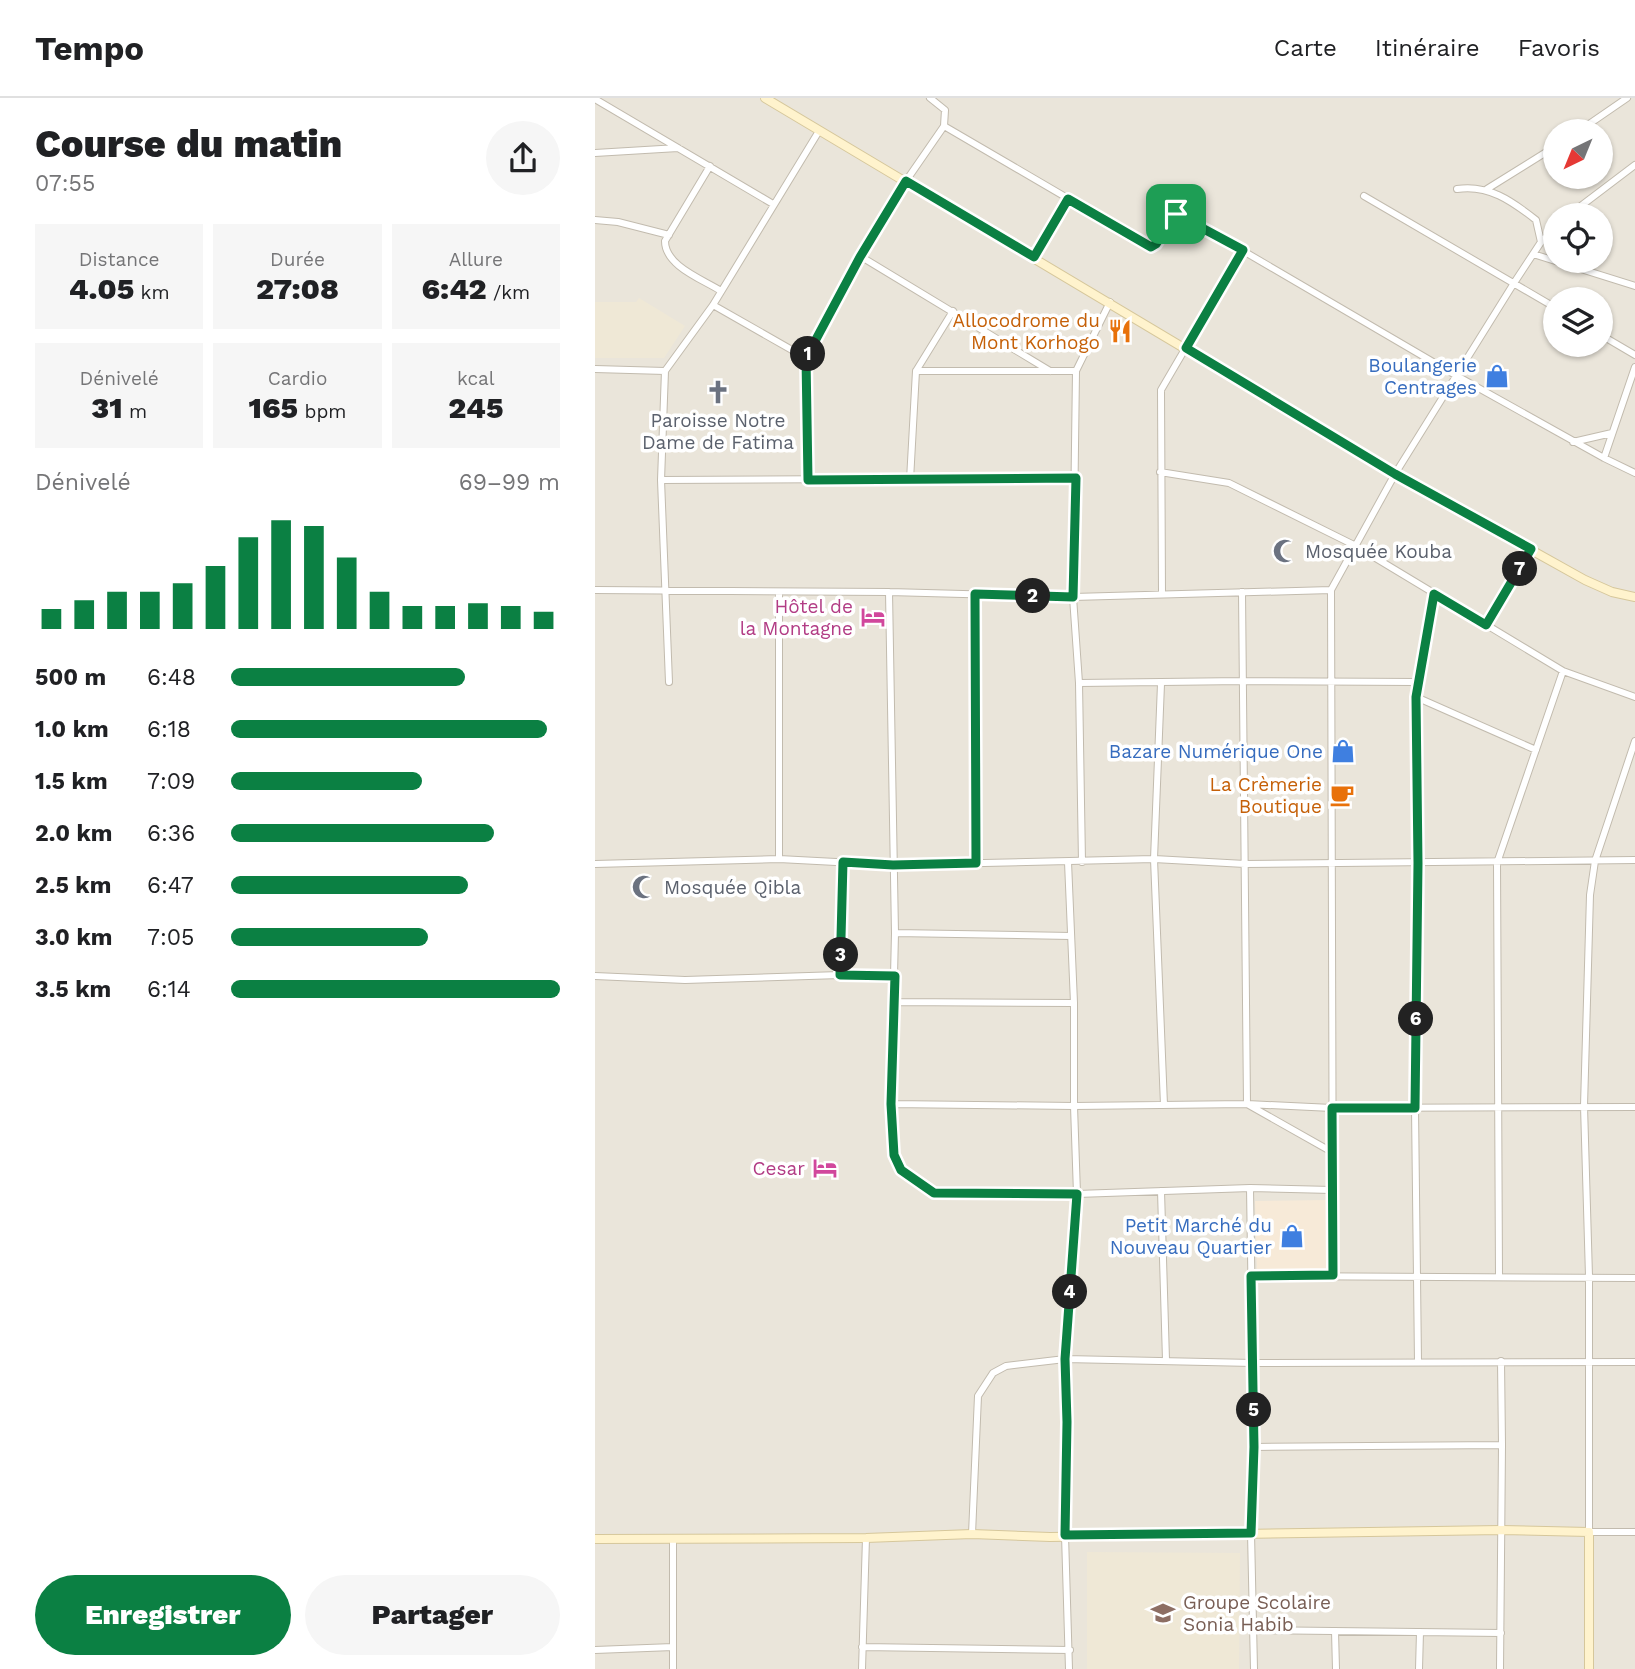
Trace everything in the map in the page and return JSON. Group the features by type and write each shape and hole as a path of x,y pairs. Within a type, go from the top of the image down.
{"street":[{"path":"765,98 1395,474 1585,580 1612,592 1635,597"},
{"path":"808,480 806,358 860,257 906,181 944,126 945,110 930,98"},
{"path":"1596,119 1627,98"},
{"path":"595,99 773,204"},
{"path":"944,126 1151,247 1156,244 1176,214 1243,250 1573,442 1635,472"},
{"path":"669,682 661,480 665,371 713,305 819,131"},
{"path":"595,153 680,148"},
{"path":"1487,189 1543,154"},
{"path":"1585,203 1635,165"},
{"path":"711,166 666,241 668,257 720,291"},
{"path":"1333,1275 1331,590 1395,474 1541,242 1536,220 1499,195 1487,189 1457,189"},
{"path":"1364,196 1543,300"},
{"path":"1034,257 1068,199"},
{"path":"595,220 618,222 669,235"},
{"path":"1162,594 1161,390 1243,250"},
{"path":"1533,254 1635,286"},
{"path":"860,257 1050,371"},
{"path":"1082,862 1079,683 1073,597 1076,371 1110,302"},
{"path":"713,305 806,358"},
{"path":"910,480 916,371 953,312"},
{"path":"1613,342 1635,355"},
{"path":"1604,458 1635,367"},
{"path":"595,369 665,371"},
{"path":"916,371 1076,371"},
{"path":"1573,442 1612,433"},
{"path":"1160,472 1229,483 1355,545 1563,671 1635,697"},
{"path":"661,480 1076,478"},
{"path":"1486,625 1531,549"},
{"path":"595,590 889,592 1073,597 1331,590"},
{"path":"779,592 779,859"},
{"path":"889,592 895,933 891,1104 894,1155 901,1170 934,1193 1077,1194 1250,1188 1332,1190"},
{"path":"1242,592 1247,1104"},
{"path":"975,594 976,863"},
{"path":"1418,1362 1415,1108 1418,863 1416,697 1434,594"},
{"path":"1499,1276 1497,863 1563,671"},
{"path":"1079,683 1417,682"},
{"path":"1161,684 1154,859 1164,1105"},
{"path":"1416,697 1536,750"},
{"path":"1589,1669 1589,1276 1584,1107 1590,895 1595,861 1635,741"},
{"path":"595,864 779,859 893,865 1154,859 1245,864 1635,860"},
{"path":"840,975 843,862"},
{"path":"1067,862 1074,1003 1077,1194 1065,1359 1065,1535 1069,1669"},
{"path":"895,933 1071,936"},
{"path":"595,976 685,980 895,976"},
{"path":"893,1002 1074,1003"},
{"path":"891,1104 1247,1104 1332,1108 1635,1107"},
{"path":"1247,1104 1332,1152"},
{"path":"1250,1188 1254,1669"},
{"path":"1161,1191 1166,1360"},
{"path":"1251,1276 1635,1278"},
{"path":"972,1534 978,1396 993,1373 1006,1366 1065,1359 1252,1363 1635,1362"},
{"path":"1500,1362 1500,1669"},
{"path":"1254,1447 1502,1444"},
{"path":"595,1539 1501,1530 1635,1532"},
{"path":"862,1669 866,1538"},
{"path":"673,1539 673,1669"},
{"path":"1254,1630 1501,1633"},
{"path":"1335,1631 1336,1669"},
{"path":"1419,1669 1420,1632"},
{"path":"595,1650 673,1647"},
{"path":"862,1647 1070,1650"}],"shaded area":[{"path":"595,98 1635,98 1635,1669 595,1669"},
{"path":"639,298 685,326 664,358 595,358 595,302 636,302"},
{"name":"Petit Marché du Nouveau Quartier","path":"1327,1200 1329,1271 1257,1273 1255,1201"},
{"name":"Groupe Scolaire Sonia Habib","path":"1087,1552 1240,1553 1239,1669 1087,1669"}],"place":[{"name":"Allocodrome du Mont Korhogo","path":"1120,331"},
{"name":"Boulangerie Centrages","path":"1497,376"},
{"name":"Paroisse Notre Dame de Fatima","path":"718,392"},
{"name":"Mosquée Kouba","path":"1285,551"},
{"name":"Hôtel de la Montagne","path":"873,617"},
{"name":"Bazare Numérique One","path":"1343,751"},
{"name":"La Crèmerie Boutique","path":"1342,795"},
{"name":"Mosquée Qibla","path":"644,887"},
{"name":"Cesar","path":"825,1168"},
{"name":"Petit Marché du Nouveau Quartier","path":"1292,1236"},
{"name":"Groupe Scolaire Sonia Habib","path":"1163,1613"}],"route":[{"path":"906,181 1034,257 1068,199 1151,247 1156,244 1176,214 1243,250 1186,348 1395,474 1531,549 1486,625 1434,594 1416,697 1418,863 1415,1108 1332,1108 1333,1275 1251,1276 1254,1447 1251,1533 1065,1535 1065,1359 1077,1194 934,1193 901,1170 894,1155 891,1104 895,976 840,975 843,862 893,865 976,863 975,594 1073,597 1076,478 808,480 806,358 860,257 906,181"}]}
